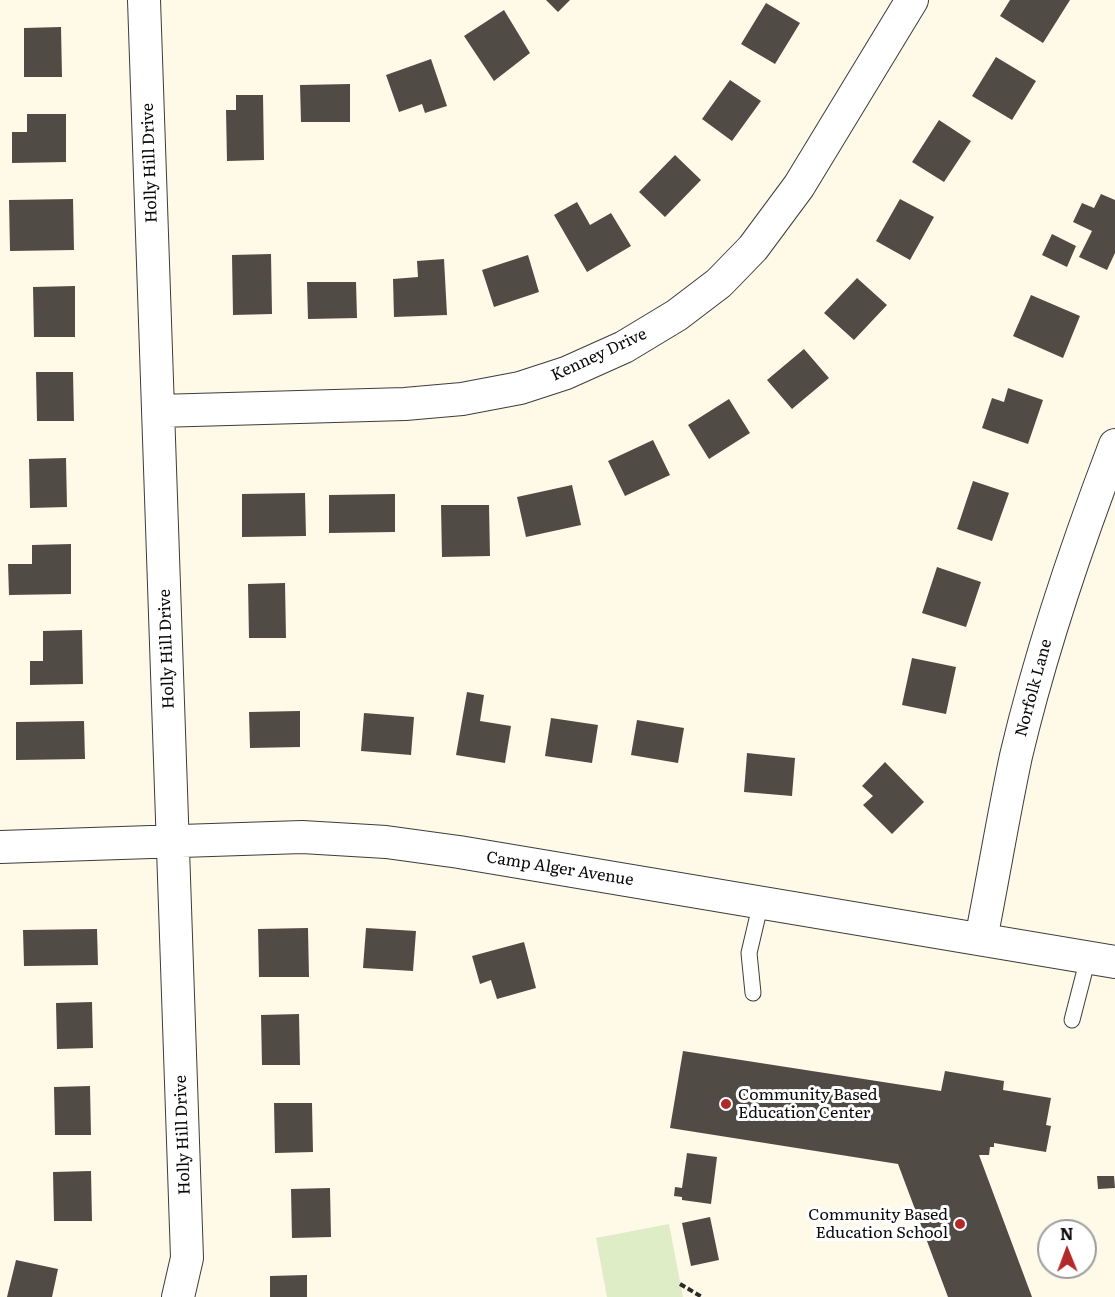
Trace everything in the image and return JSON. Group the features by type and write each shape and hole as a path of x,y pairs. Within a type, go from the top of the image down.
{"street":[{"name":"Holly Hill Drive","path":"144,0 187,1258 177,1297"},
{"name":"Kenney Drive","path":"158,411 405,404 462,399 520,388 566,373 624,347 686,309 719,283 753,248 799,186 912,0"},
{"name":"Norfolk Lane","path":"981,939 1016,757 1047,640 1084,525 1115,445"},
{"name":"Camp Alger Avenue","path":"0,848 302,837 386,842 459,852 1101,960"}],"lane":[{"path":"753,993 748,954 761,903"},
{"path":"1072,1020 1101,960"}],"path":[{"path":"680,1284 702,1297"}],"green space":[{"path":"669,1224 683,1297 607,1297 596,1238"}],"building":[{"path":"546,0 570,0 558,12"},
{"path":"1010,0 1070,0 1043,43 1000,16"},
{"path":"766,3 800,23 775,64 741,44"},
{"path":"504,10 530,53 494,81 464,36"},
{"path":"61,27 62,77 24,77 24,28"},
{"path":"996,57 1036,81 1012,120 972,96"},
{"path":"431,59 447,106 425,113 422,104 399,112 386,75"},
{"path":"730,80 761,101 732,141 702,119"},
{"path":"350,84 350,122 301,122 300,85"},
{"path":"236,95 263,95 264,160 227,161 226,110 236,110"},
{"path":"27,114 66,114 66,162 12,163 12,132 27,132"},
{"path":"939,120 971,141 944,182 912,162"},
{"path":"675,155 701,180 665,217 639,192"},
{"path":"1101,194 1115,200 1115,253 1107,270 1079,257 1092,231 1073,222 1082,203 1094,208"},
{"path":"73,199 74,250 10,251 9,200"},
{"path":"900,199 934,217 910,260 876,241"},
{"path":"577,202 590,225 611,213 631,246 587,272 554,215"},
{"path":"1052,234 1076,246 1067,267 1042,255"},
{"path":"271,254 272,314 233,315 232,255"},
{"path":"528,255 539,292 494,307 482,270"},
{"path":"444,259 447,315 394,317 393,279 418,277 417,261"},
{"path":"857,278 887,305 854,340 824,313"},
{"path":"307,282 356,282 357,318 308,319"},
{"path":"75,286 75,337 34,337 33,287"},
{"path":"1031,295 1080,316 1063,358 1013,336"},
{"path":"804,349 829,378 792,409 767,380"},
{"path":"36,372 73,372 74,421 37,421"},
{"path":"1008,388 1043,400 1028,444 982,428 992,398 1004,402"},
{"path":"729,399 750,433 709,459 688,425"},
{"path":"653,440 670,475 625,496 608,461"},
{"path":"66,458 67,507 30,508 29,459"},
{"path":"973,481 1009,493 992,541 957,529"},
{"path":"572,485 581,525 526,537 517,497"},
{"path":"305,493 306,536 242,537 242,494"},
{"path":"395,494 395,532 329,533 329,495"},
{"path":"441,505 489,505 490,556 442,557"},
{"path":"71,544 71,594 9,595 8,564 32,564 32,545"},
{"path":"937,567 981,582 966,627 922,613"},
{"path":"285,583 286,638 249,638 248,584"},
{"path":"82,630 83,684 30,685 30,661 43,661 43,631"},
{"path":"912,658 956,667 946,714 902,705"},
{"path":"467,692 484,695 480,721 511,726 505,763 456,755"},
{"path":"300,711 300,747 250,748 249,712"},
{"path":"364,713 414,717 411,755 361,751"},
{"path":"551,718 598,725 592,763 545,756"},
{"path":"637,720 684,728 678,763 631,755"},
{"path":"84,721 85,759 16,760 16,722"},
{"path":"747,753 795,758 792,796 744,792"},
{"path":"885,762 924,802 892,834 863,805 873,796 862,786"},
{"path":"308,928 309,977 259,977 258,929"},
{"path":"366,928 416,931 413,971 363,968"},
{"path":"97,929 98,965 24,966 23,930"},
{"path":"524,942 536,988 497,999 491,980 480,984 472,956"},
{"path":"92,1002 93,1048 57,1049 56,1003"},
{"path":"299,1014 300,1065 262,1065 261,1015"},
{"path":"683,1051 941,1091 945,1071 1004,1081 1003,1090 1051,1098 1046,1125 1051,1126 1046,1152 994,1143 994,1147 990,1147 989,1155 979,1155 1032,1297 948,1297 898,1164 670,1128"},
{"path":"90,1086 91,1135 55,1135 54,1087"},
{"path":"274,1103 312,1103 313,1152 275,1153"},
{"path":"687,1153 717,1157 711,1204 682,1200 682,1197 674,1196 675,1187 682,1188"},
{"path":"91,1171 92,1221 54,1221 53,1172"},
{"path":"1097,1176 1114,1176 1115,1188 1098,1189"},
{"path":"330,1188 331,1237 292,1238 291,1189"},
{"path":"710,1217 719,1260 691,1266 682,1223"},
{"path":"16,1260 58,1269 52,1297 7,1297"},
{"path":"307,1275 307,1297 270,1297 270,1276"}],"place":[{"name":"Community Based Education Center","path":"726,1104"},
{"name":"Community Based Education School","path":"960,1224"}]}
